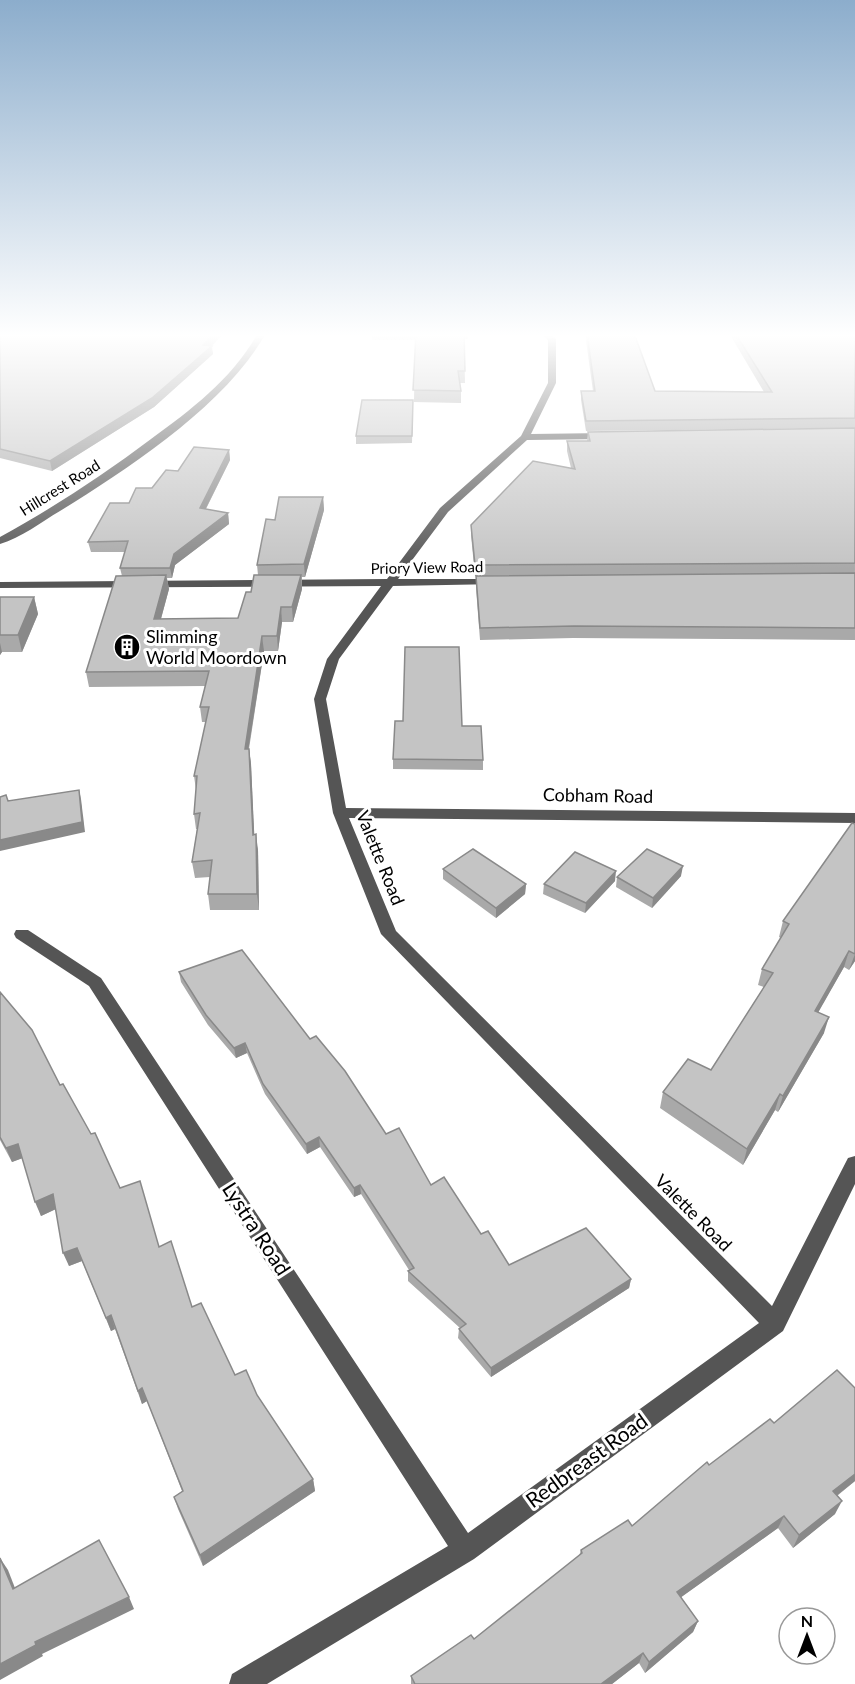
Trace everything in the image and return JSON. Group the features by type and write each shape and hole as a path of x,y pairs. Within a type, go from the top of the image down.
{"street":[{"name":"Hillcrest Road","path":"0,541 83,493 192,412"},
{"name":"Valette Road","path":"538,412 525,437 444,510 333,659 320,699 340,813 389,934 775,1324"},
{"path":"525,437 620,436"},
{"name":"Priory View Road","path":"0,585 508,582"},
{"name":"Cobham Road","path":"340,813 855,818"},
{"name":"Lystra Road","path":"22,934 95,982 465,1550"},
{"name":"Redbreast Road","path":"242,1684 465,1550 775,1324 855,1164"}],"building":[{"path":"0,412 130,412 50,461 0,449"},
{"path":"360,412 413,412 412,436 356,436"},
{"path":"584,412 855,412 855,418 586,421"},
{"path":"855,428 855,563 475,565 471,525 533,461 575,469 567,441 590,441 588,432"},
{"path":"194,447 229,450 200,508 228,513 174,554 170,568 120,568 128,541 88,542 110,503 129,503 136,488 152,488 166,470 178,471"},
{"path":"279,497 323,497 304,564 257,565 266,519 275,520"},
{"path":"855,573 855,628 574,626 480,628 476,576"},
{"path":"166,575 154,619 238,618 246,592 251,592 254,575 301,575 292,607 281,607 277,636 262,636 245,749 249,749 253,835 256,834 257,894 208,894 212,860 192,862 200,813 194,814 197,776 194,776 209,707 200,707 209,671 86,672 116,576"},
{"path":"0,597 34,597 18,635 0,635"},
{"path":"405,647 459,647 462,726 481,726 483,760 393,759 395,721 403,721"},
{"path":"79,790 82,822 0,840 0,797 6,795 8,801"},
{"path":"852,823 855,824 855,954 849,951 815,1011 829,1017 783,1096 780,1094 747,1149 663,1092 688,1059 711,1070 773,973 762,969 789,924 783,921"},
{"path":"473,849 526,884 496,908 443,869"},
{"path":"647,849 683,866 653,898 617,877"},
{"path":"575,852 616,871 586,903 544,884"},
{"path":"242,950 310,1039 316,1036 345,1071 386,1134 399,1128 431,1185 444,1177 481,1234 488,1231 509,1265 586,1228 631,1279 491,1368 459,1329 466,1324 408,1271 414,1268 360,1185 354,1188 319,1137 306,1144 263,1084 245,1043 234,1048 206,1015 179,972"},
{"path":"0,992 32,1030 60,1085 63,1084 91,1134 95,1133 120,1188 140,1181 159,1247 171,1241 192,1307 201,1303 235,1375 246,1370 257,1395 313,1479 200,1555 174,1497 183,1491 142,1388 138,1391 111,1315 106,1318 77,1248 63,1253 53,1194 35,1202 18,1144 6,1148 0,1137"},
{"path":"837,1370 855,1388 855,1474 833,1491 842,1501 799,1535 784,1516 677,1592 698,1621 649,1662 643,1653 601,1684 415,1684 411,1676 471,1635 474,1639 582,1553 581,1550 628,1520 632,1526 707,1462 709,1465 770,1419 774,1423"},
{"path":"99,1540 129,1597 35,1642 36,1645 0,1664 0,1558 13,1589"}],"place":[{"name":"Slimming World Moordown","path":"127,647"}]}
